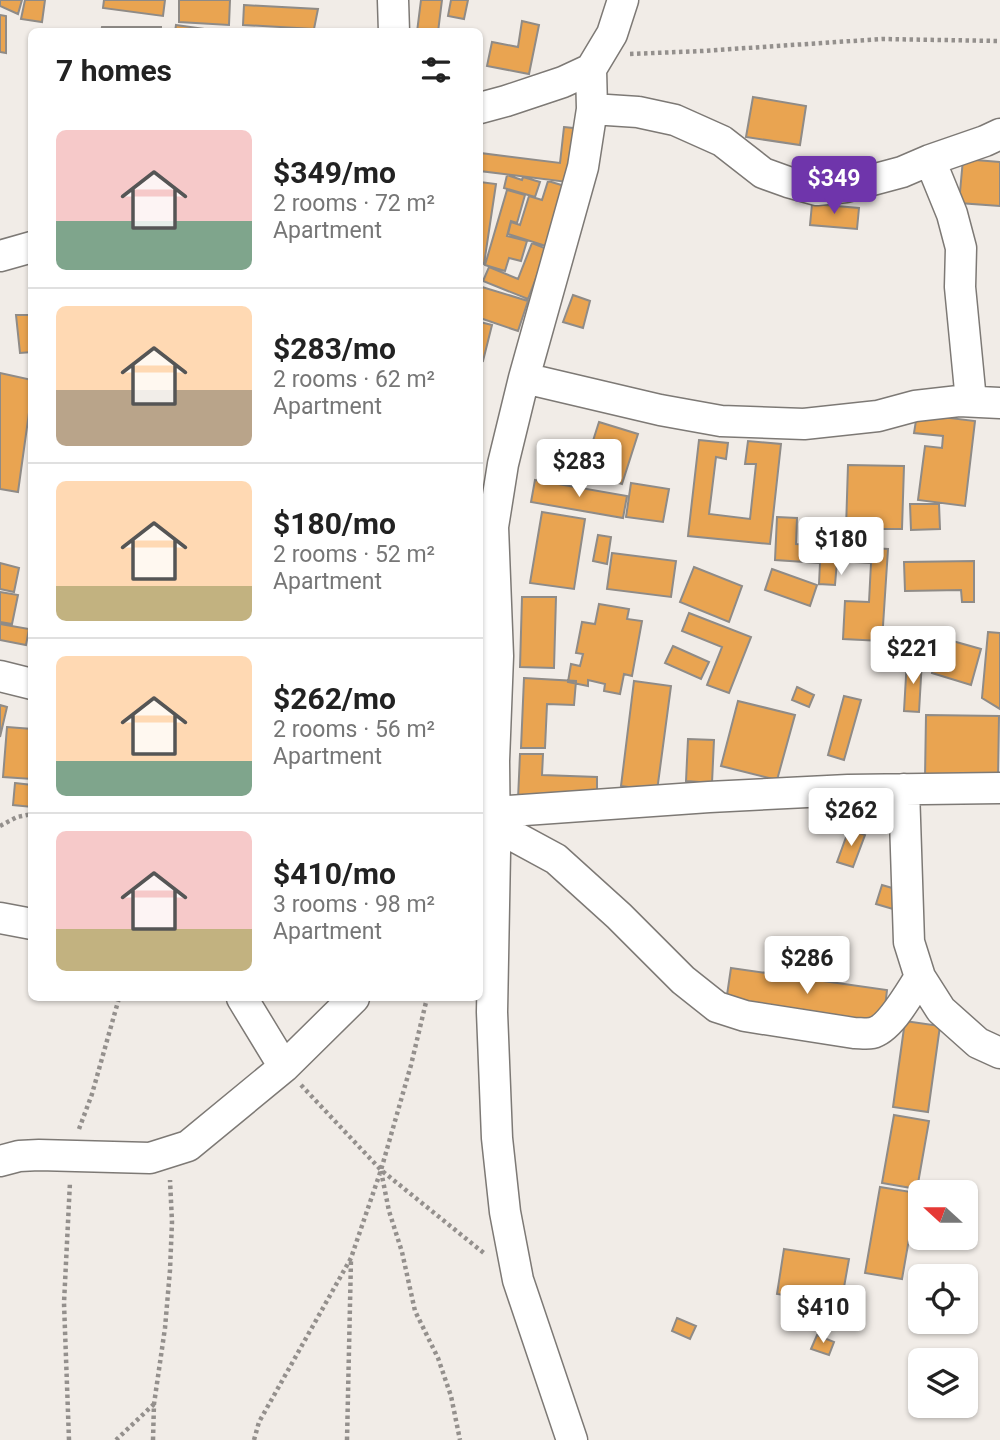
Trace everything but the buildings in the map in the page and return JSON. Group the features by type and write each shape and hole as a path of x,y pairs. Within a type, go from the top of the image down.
{"street":[{"path":"393,0 394,28"},
{"path":"483,107 563,82 595,62 612,34 623,0"},
{"path":"572,1440 518,1280 505,1212 497,1138 487,761 498,656 493,527 503,464 524,378 583,167 592,109 595,62"},
{"path":"592,109 638,112 675,120 722,141 763,173 817,190 846,187 902,172 1000,134"},
{"path":"524,378 660,410 721,421 804,424 878,416 915,406 958,401 986,402 960,288 961,248 952,214 930,160"},
{"path":"0,256 28,248"},
{"path":"0,676 28,683"},
{"path":"491,840 709,797 848,790 1000,788"},
{"path":"904,789 909,942 920,977 941,1010 978,1043 1000,1053"},
{"path":"491,840 556,859 619,916 683,980 717,1007 745,1016 871,1033 883,1028 920,977"},
{"path":"0,918 28,924"},
{"path":"244,1001 284,1067"},
{"path":"0,1161 19,1156 150,1158 188,1146 284,1067 351,1001"}],"path":[{"path":"595,62 702,51 882,39 1000,41"},
{"path":"0,826 28,815"},
{"path":"69,1440 64,1303 72,1156 74,1141 92,1094 118,1001"},
{"path":"254,1440 259,1422 351,1258 381,1170 426,1001"},
{"path":"284,1067 381,1170 518,1280"},
{"path":"153,1440 154,1404 166,1328 170,1270 172,1222 168,1152"},
{"path":"381,1170 415,1311 447,1383 460,1440"},
{"path":"347,1440 351,1258"},
{"path":"116,1440 154,1404"}]}
